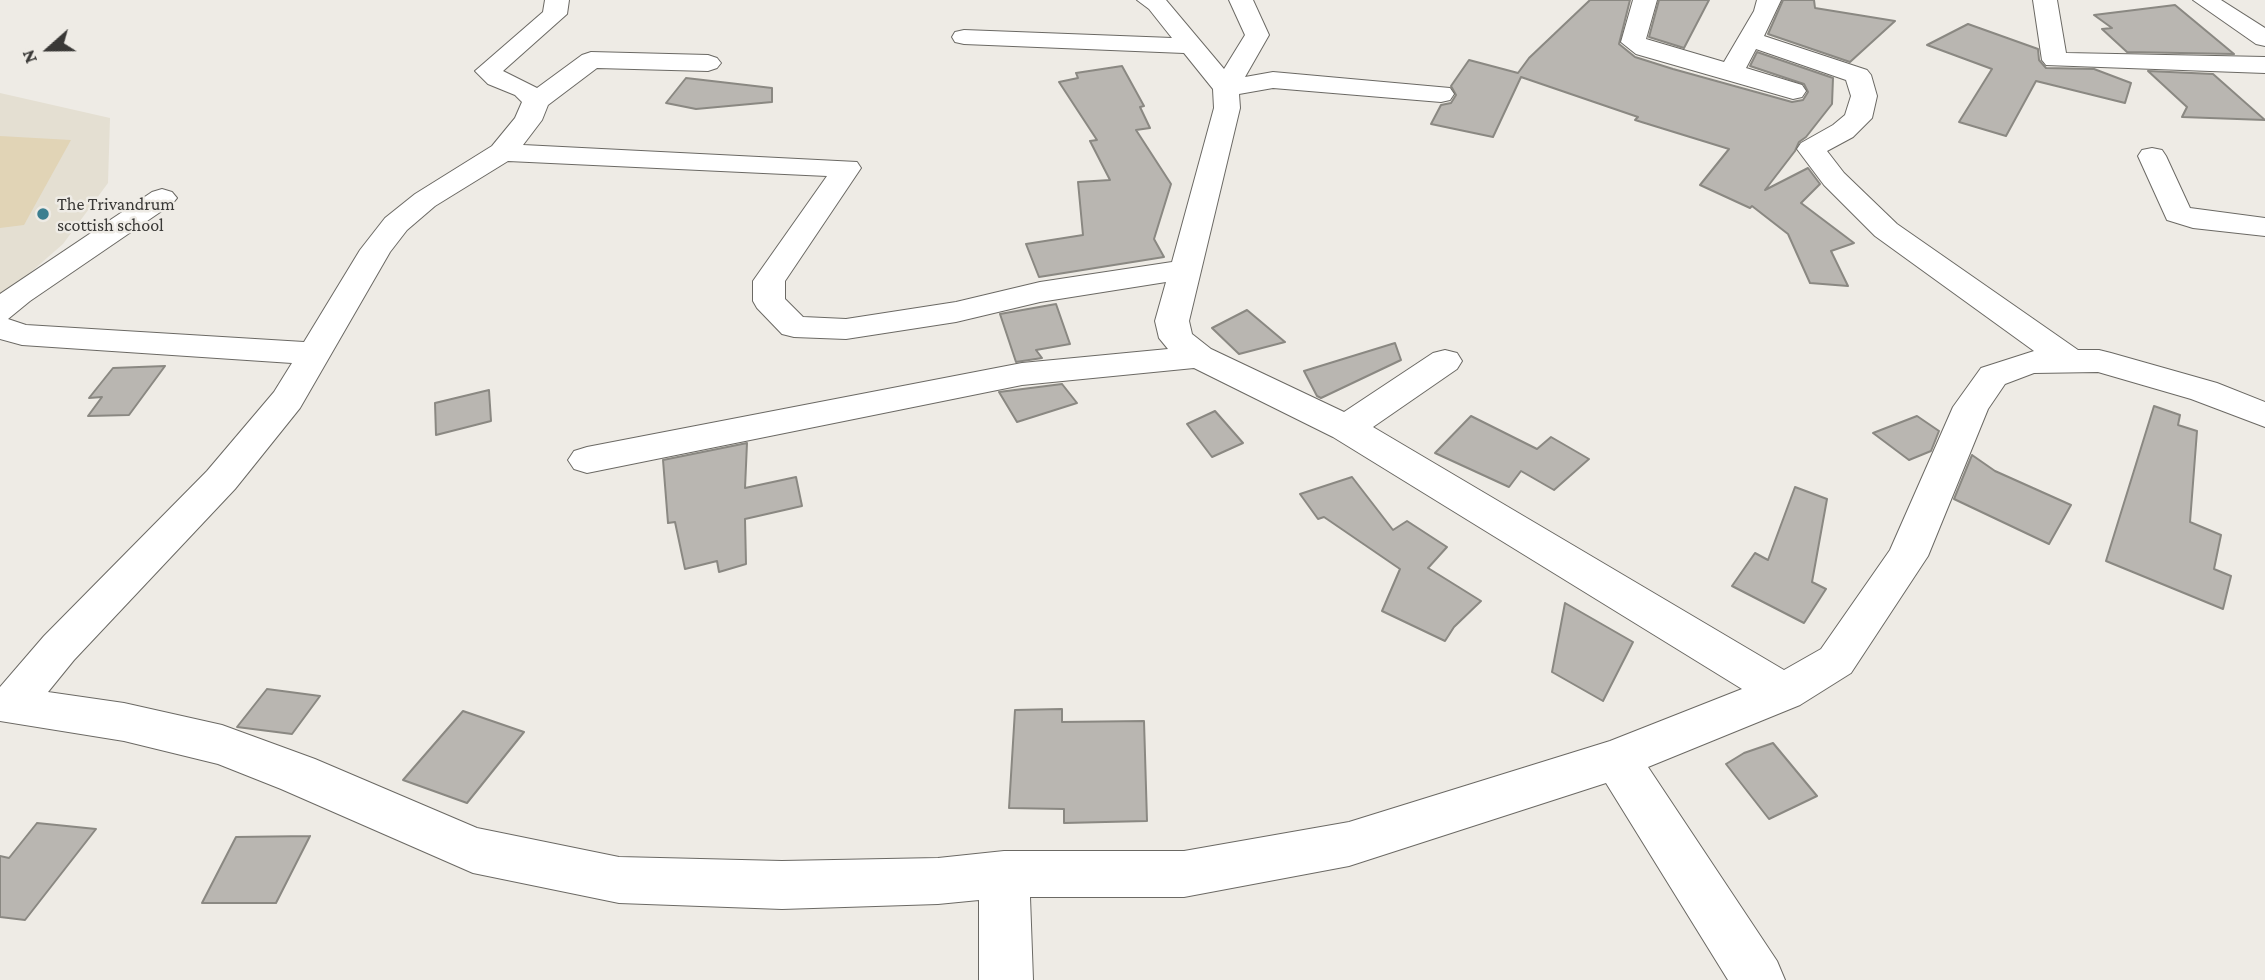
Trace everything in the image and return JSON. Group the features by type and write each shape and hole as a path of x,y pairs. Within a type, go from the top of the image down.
{"street":[{"path":"536,101 524,89 496,79 488,71 555,13 557,0"},
{"path":"1149,0 1157,5 1226,88"},
{"path":"1241,0 1257,35 1226,88 1227,108 1172,321 1176,338 1199,357 1346,428 1784,692"},
{"path":"1645,0 1633,42 1645,49 1793,91"},
{"path":"1731,72 1766,11 1769,0"},
{"path":"2045,0 2056,60 2265,65"},
{"path":"2205,0 2265,39"},
{"path":"964,37 1189,46"},
{"path":"1750,38 1858,75 1864,96 1858,118 1843,131 1811,149 1834,179 1886,230 2069,360"},
{"path":"6,713 68,639 221,480 288,400 376,250 396,224 425,200 502,152 528,121 536,101 591,60 708,63"},
{"path":"1226,88 1273,80 1441,94"},
{"path":"502,152 847,168 769,281 769,301 794,327 846,329 956,312 1040,292 1186,269"},
{"path":"2152,156 2178,214 2193,219 2265,227"},
{"path":"0,311 19,294 163,198"},
{"path":"0,327 22,335 316,354"},
{"path":"587,460 1023,374 1199,357"},
{"path":"1346,428 1445,361"},
{"path":"6,713 124,722 222,745 298,774 473,850 619,880 795,884 938,881 1004,874 1184,874 1336,846 1617,759 1784,692 1836,661 1908,556 1971,407 1993,376 2030,362 2099,361 2204,391 2264,417"},
{"path":"1617,759 1758,980"},
{"path":"1004,874 1006,980"}],"shaded area":[{"name":"The Trivandrum scottish school","path":"0,93 110,118 108,183 63,244 0,299"},
{"path":"0,136 71,140 24,225 0,228"}],"building":[{"path":"1590,0 1630,0 1619,44 1635,57 1792,102 1803,100 1808,92 1804,84 1750,66 1757,52 1833,78 1832,104 1799,142 1765,190 1808,168 1820,184 1801,203 1854,243 1831,251 1848,286 1810,283 1788,234 1752,206 1750,208 1700,185 1729,149 1635,120 1638,117 1521,77 1493,137 1431,124 1441,105 1451,103 1456,95 1451,86 1469,60 1518,73 1529,58"},
{"path":"1659,0 1709,0 1684,48 1649,37"},
{"path":"1783,0 1814,0 1815,8 1895,21 1850,62 1768,34"},
{"path":"2175,5 2234,54 2127,52 2102,29 2112,28 2094,15"},
{"path":"1968,24 2038,49 2039,60 2046,68 2094,69 2131,83 2125,103 2036,81 2006,136 1959,122 1992,69 1927,45"},
{"path":"1122,66 1144,106 1140,107 1150,128 1136,130 1171,184 1154,239 1164,257 1039,277 1026,244 1083,235 1078,182 1110,180 1090,141 1097,140 1059,82 1078,78 1076,73"},
{"path":"2148,71 2213,74 2265,120 2182,117 2187,107"},
{"path":"686,78 772,88 772,102 696,109 666,103"},
{"path":"1056,304 1070,344 1036,350 1042,358 1016,362 1000,314"},
{"path":"1247,310 1285,342 1239,354 1212,328"},
{"path":"1395,343 1401,360 1321,398 1317,396 1304,371"},
{"path":"165,366 129,415 88,416 102,397 89,398 113,368"},
{"path":"1062,384 1077,403 1017,422 999,392"},
{"path":"489,390 491,421 436,435 435,403"},
{"path":"2154,406 2180,415 2178,425 2197,431 2190,522 2221,535 2214,569 2231,576 2223,609 2106,561"},
{"path":"1215,411 1243,443 1212,457 1187,424"},
{"path":"1471,416 1537,449 1551,437 1589,459 1554,490 1521,471 1509,487 1435,453"},
{"path":"1917,416 1939,431 1931,451 1909,460 1873,433"},
{"path":"747,443 745,488 796,477 802,506 745,519 746,564 719,572 717,561 685,569 675,522 668,523 663,460"},
{"path":"1972,455 1995,471 2071,505 2049,544 1954,499"},
{"path":"1352,477 1393,530 1407,521 1447,547 1428,568 1481,601 1454,627 1445,641 1382,611 1400,569 1324,517 1318,519 1300,494"},
{"path":"1795,487 1827,499 1812,582 1826,589 1804,623 1732,586 1755,553 1768,560"},
{"path":"1565,603 1633,642 1603,701 1552,672"},
{"path":"267,689 320,696 292,734 237,727"},
{"path":"1062,709 1062,722 1144,721 1147,821 1064,823 1064,809 1009,808 1015,710"},
{"path":"463,711 524,732 467,803 403,780"},
{"path":"1773,743 1817,796 1769,819 1726,764 1744,753"},
{"path":"37,823 96,829 25,920 0,917 0,856 9,858"},
{"path":"310,836 276,903 202,903 236,837"}],"place":[{"name":"The Trivandrum scottish school","path":"43,214"}]}
